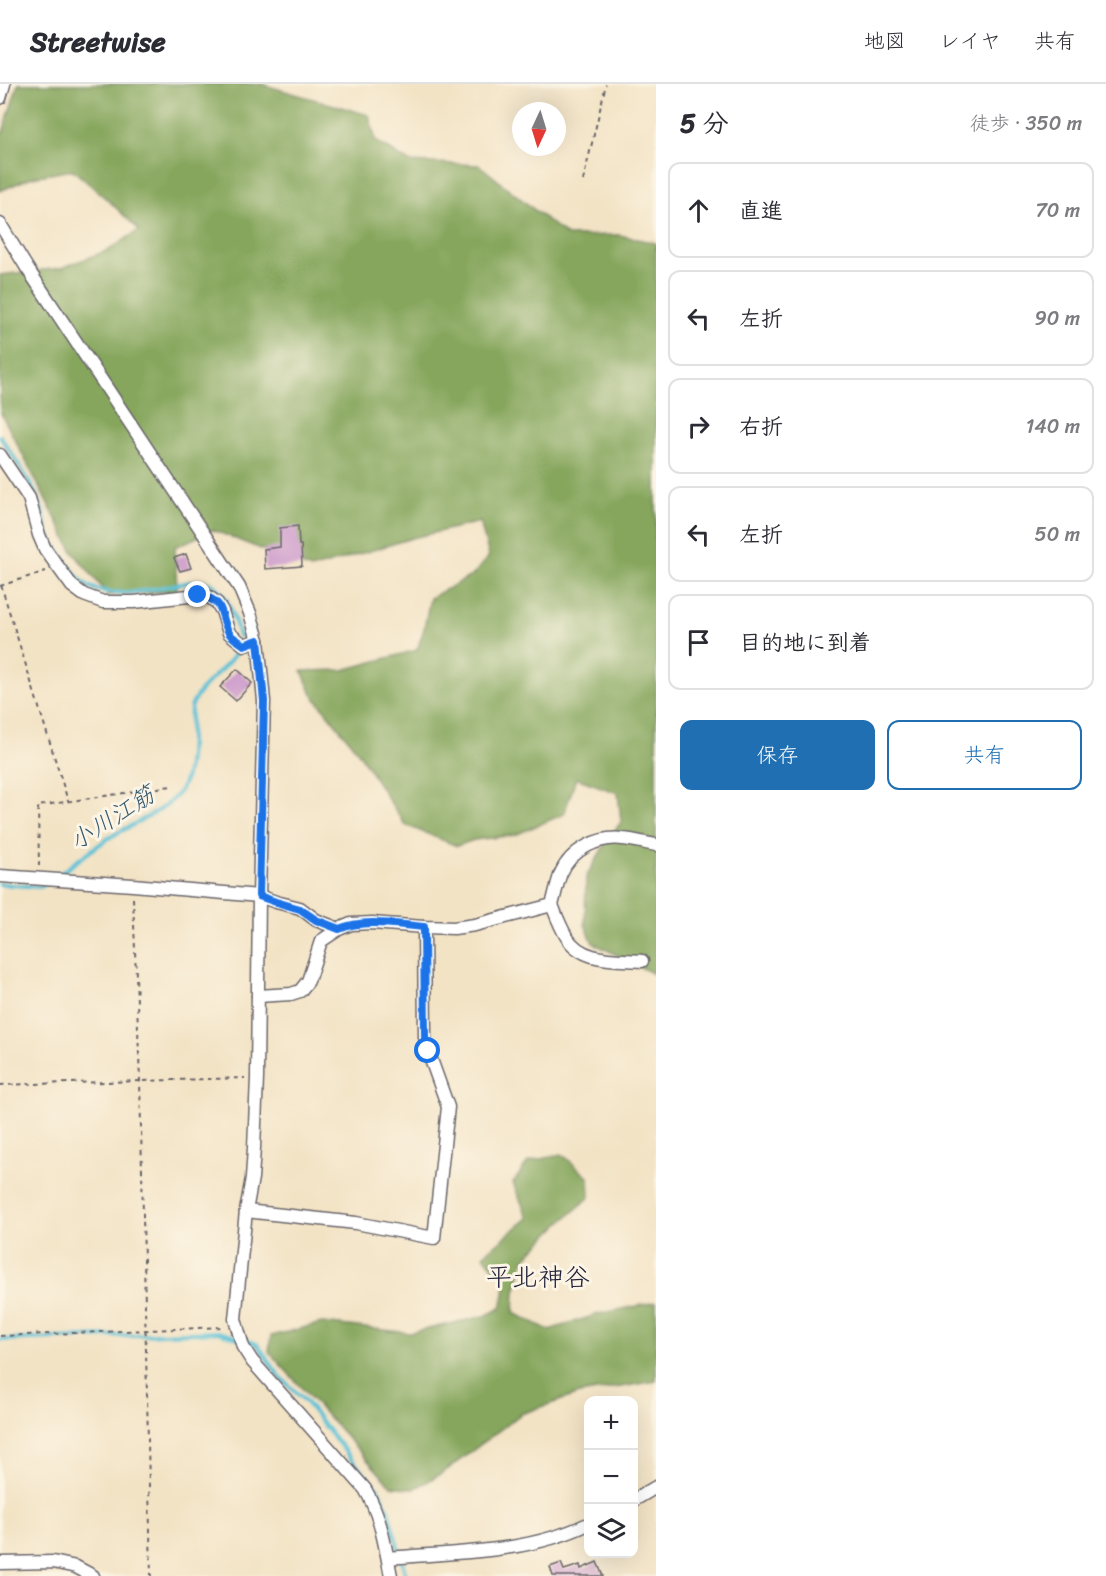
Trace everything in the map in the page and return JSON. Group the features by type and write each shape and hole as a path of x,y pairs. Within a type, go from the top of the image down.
{"street":[{"path":"0,98 4,84"},
{"path":"0,224 239,587 258,640 264,701 257,1077 252,1178 246,1211 236,1327 243,1347 252,1361 365,1489 396,1557 391,1576"},
{"path":"0,455 29,498 45,549 72,586 84,595 103,602 134,602 198,595 208,597 218,603 229,633 233,637 244,645 258,640"},
{"path":"642,961 595,958 578,950 566,936 552,905 561,873 569,859 582,848 598,841 621,838 656,844"},
{"path":"0,876 259,896 300,909 316,920 339,929"},
{"path":"258,996 291,994 300,991 308,981 321,941 351,924 372,923 454,928 476,925 552,905"},
{"path":"246,1211 356,1223 434,1238 448,1107 425,1037 424,927"},
{"path":"638,1497 656,1487"},
{"path":"396,1557 471,1552 524,1545 551,1539 584,1526"},
{"path":"0,1563 53,1562 76,1567 93,1576"}],"path":[{"path":"583,181 606,84"},
{"path":"57,567 0,585 68,801"},
{"path":"42,880 38,806 171,786"},
{"path":"133,885 140,1081 151,1576"},
{"path":"0,1085 257,1077"},
{"path":"0,1336 236,1327"}],"green space":[{"path":"18,84 261,84 369,115 376,141 409,162 479,165 567,236 619,235 656,243 656,975 593,943 585,924 586,877 621,822 618,793 576,778 564,814 515,835 474,840 457,846 405,825 358,752 312,694 302,671 343,670 417,650 430,598 473,575 489,556 480,522 412,538 311,569 213,530 175,547 177,591 108,595 73,552 0,411 0,275 61,268 109,250 139,230 73,170 32,177 0,191 0,135 3,132"},
{"path":"562,1154 589,1178 590,1197 524,1259 515,1292 514,1313 549,1330 599,1314 656,1302 656,1381 579,1394 521,1414 444,1472 414,1489 391,1486 269,1352 271,1336 322,1323 410,1333 485,1316 501,1308 505,1281 483,1255 528,1218 513,1183 528,1162"}],"building":[{"path":"298,526 302,566 265,569 264,549 280,547 280,528"},
{"path":"186,554 191,568 180,571 174,558"},
{"path":"237,669 252,683 236,701 220,687"},
{"path":"597,1562 603,1576 553,1576 550,1567 561,1563 564,1570 580,1565 581,1569"}],"waterway":[{"name":"小川江筋","path":"0,436 38,500 51,540 80,579 92,588 121,593 191,582 208,583 215,586 225,598 239,636"},
{"name":"小川江筋","path":"57,876 109,838 161,809 178,794 186,778 190,748 191,708 201,690 230,660 239,644"},
{"name":"小川江筋","path":"0,884 39,887 48,882"},
{"path":"0,1340 218,1332 257,1344 279,1376 305,1401 352,1460 377,1487 387,1507 406,1576"}],"district":[{"name":"平北神谷","path":"538,1277"}],"route":[{"path":"198,595 208,597 218,603 229,633 233,637 244,645 258,640 264,701 259,896 300,909 316,920 339,929 351,924 372,923 424,927 425,1037 428,1051"}]}
